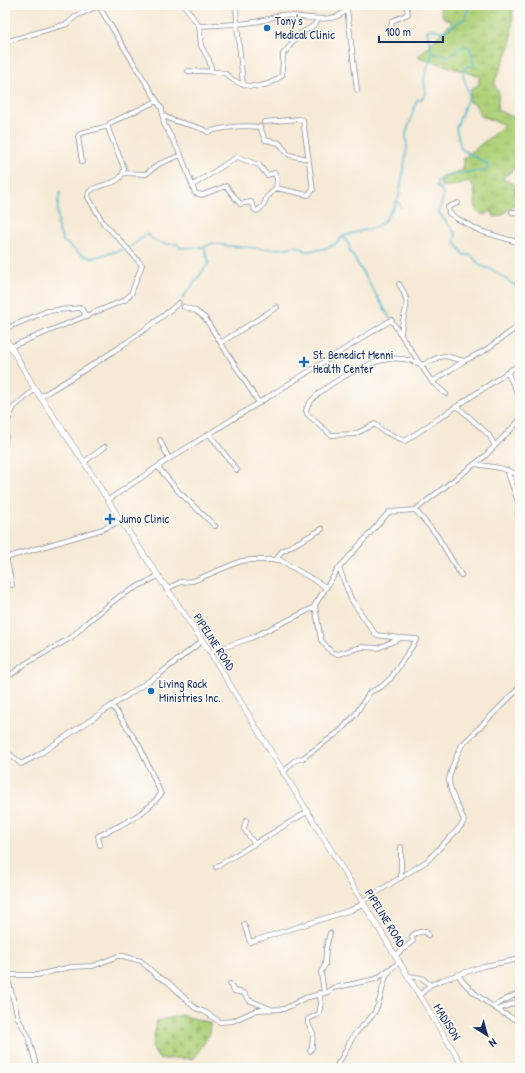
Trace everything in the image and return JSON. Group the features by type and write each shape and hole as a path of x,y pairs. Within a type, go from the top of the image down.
{"street":[{"path":"5,42 67,24 76,16 98,5 162,108 164,124 180,155 193,184 195,193 198,195 226,186 240,204 250,202 254,210 257,211 263,206 267,197 276,188 277,179 275,173 267,175 259,165 237,157 193,184"},
{"path":"184,5 199,26 201,46 209,60 212,72"},
{"path":"236,5 244,84"},
{"path":"391,28 392,21 408,14 406,5"},
{"path":"199,26 237,24 267,19 279,15 301,16 318,20 336,16 348,7"},
{"path":"348,7 357,90"},
{"path":"188,71 226,74 232,80 244,84 259,87 267,85 281,76 283,54 292,46 295,38 313,28 318,20"},
{"path":"82,162 78,136 81,133 108,126 112,122 157,101"},
{"path":"163,116 176,122 203,128 208,132 239,126 260,127 265,140 279,143 289,155 308,159"},
{"path":"264,122 303,120 313,190 308,195 276,188"},
{"path":"10,347 87,317 125,300 131,294 142,265 130,250 104,224 88,197 91,190 121,179 123,173 124,168 108,126"},
{"path":"123,173 146,174 159,164 180,155"},
{"path":"458,203 448,207 449,213 456,218 480,231 520,243"},
{"path":"512,212 520,212"},
{"path":"399,284 406,296 407,305 401,321 401,334"},
{"path":"40,397 92,364 110,356 179,303"},
{"path":"184,307 200,314 222,342 259,403"},
{"path":"222,342 277,307"},
{"path":"5,328 47,311 81,308 87,317"},
{"path":"108,500 169,459 210,435 391,320 432,382 446,394"},
{"path":"432,382 464,361 484,351 520,325"},
{"name":"PIPELINE ROAD","path":"5,337 40,397 166,589 210,652 409,976"},
{"path":"464,361 445,356 422,365 410,359 392,359 372,362 330,384 307,406 307,414 331,435 354,434 375,424 383,431 405,441 508,374 520,364"},
{"path":"508,374 520,398"},
{"path":"5,415 13,409 21,399 35,389"},
{"path":"458,407 489,435 495,446"},
{"path":"5,444 8,423 13,409"},
{"path":"401,638 378,648 362,648 338,654 332,653 322,640 315,614 315,606 339,568 389,512 415,510 476,464 520,421 520,418"},
{"path":"210,435 237,470"},
{"path":"160,440 169,459"},
{"path":"84,462 105,447"},
{"path":"476,464 507,470 520,475"},
{"path":"158,467 179,492 215,526"},
{"path":"507,470 520,505 518,515 520,517"},
{"path":"415,510 436,534 461,576"},
{"path":"12,585 5,557 99,530 121,521"},
{"path":"276,560 280,552 322,529"},
{"path":"166,589 181,582 193,581 241,561 276,560 280,560 326,588"},
{"path":"283,773 294,761 303,758 332,737 354,714 370,692 381,687 391,678 417,639 376,635 351,599 339,568"},
{"path":"12,674 25,664 72,638 85,624 120,596 158,576"},
{"path":"210,652 251,638 315,606"},
{"path":"307,610 315,614"},
{"path":"11,755 21,764 38,755 46,748 59,742 161,673 202,641"},
{"path":"244,924 250,942 351,910 427,861 462,826 464,820 455,801 449,780 456,754 462,745 520,687"},
{"path":"100,845 98,836 136,816 152,805 161,794 139,745 112,705"},
{"path":"216,867 307,812"},
{"path":"246,820 244,829 254,843"},
{"path":"401,878 402,847"},
{"path":"396,955 413,941 412,936 416,933 425,931 428,935"},
{"path":"310,1051 312,1048 313,1033 308,1024 308,1019 319,1014 322,993 322,972 325,965 326,948 330,933"},
{"path":"37,1068 28,1036 18,1018 6,975 37,975 71,967 93,966 118,956 123,956 141,961 157,976 168,982 195,1008 205,1012 220,1022 233,1020 257,1010 284,1009 305,998 345,985 376,979 400,962"},
{"path":"418,996 430,985 484,966 520,959"},
{"path":"335,1068 341,1062 345,1054 345,1050 355,1034 376,1011 386,974 391,968"},
{"path":"409,976 422,978 430,985"},
{"name":"MADISON","path":"409,976 412,987 464,1068"},
{"path":"458,976 469,989 520,1021"},
{"path":"230,984 234,992 244,993 249,1000 272,1009"},
{"path":"464,990 469,989"},
{"path":"494,1006 520,992"},
{"path":"499,1009 520,1001"}],"green space":[{"path":"439,5 513,5 511,44 495,81 495,87 499,93 497,110 516,118 519,138 516,167 502,179 515,185 517,202 502,215 494,217 492,210 484,215 476,211 474,188 469,181 451,186 441,186 440,177 463,170 464,158 505,125 481,116 475,104 469,102 471,89 479,84 479,76 418,57 452,22 443,17"},
{"path":"181,1015 210,1023 209,1035 194,1058 159,1059 152,1048 157,1021"}],"waterway":[{"path":"390,318 350,251 349,245 343,236 376,227 384,221 395,205 399,196 403,173 407,147 406,134 417,100 422,99 426,94 424,79 432,54 427,30 433,29 443,32 464,19 470,5"},
{"path":"432,54 444,54 448,57 465,45 471,49 474,65 465,67 463,75 469,95 456,128 461,149 488,164 487,170 455,174 437,181 436,187 442,190 443,197 439,213 456,234 454,240 464,255 471,255 481,266 491,269 520,289"},
{"path":"60,193 57,212 59,222 57,225 63,241 80,254 91,258 129,248 147,234 156,242 178,244 180,248 204,247 213,243 273,249 301,247 305,251 326,248 336,244 343,236"},
{"path":"397,200 401,207"},
{"path":"182,299 209,263 204,247"}],"place":[{"name":"Tony's Medical Clinic","path":"267,28"},
{"name":"St. Benedict Menni Health Center","path":"304,362"},
{"name":"Jumo Clinic","path":"110,519"},
{"name":"Living Rock Ministries Inc.","path":"151,691"}]}
